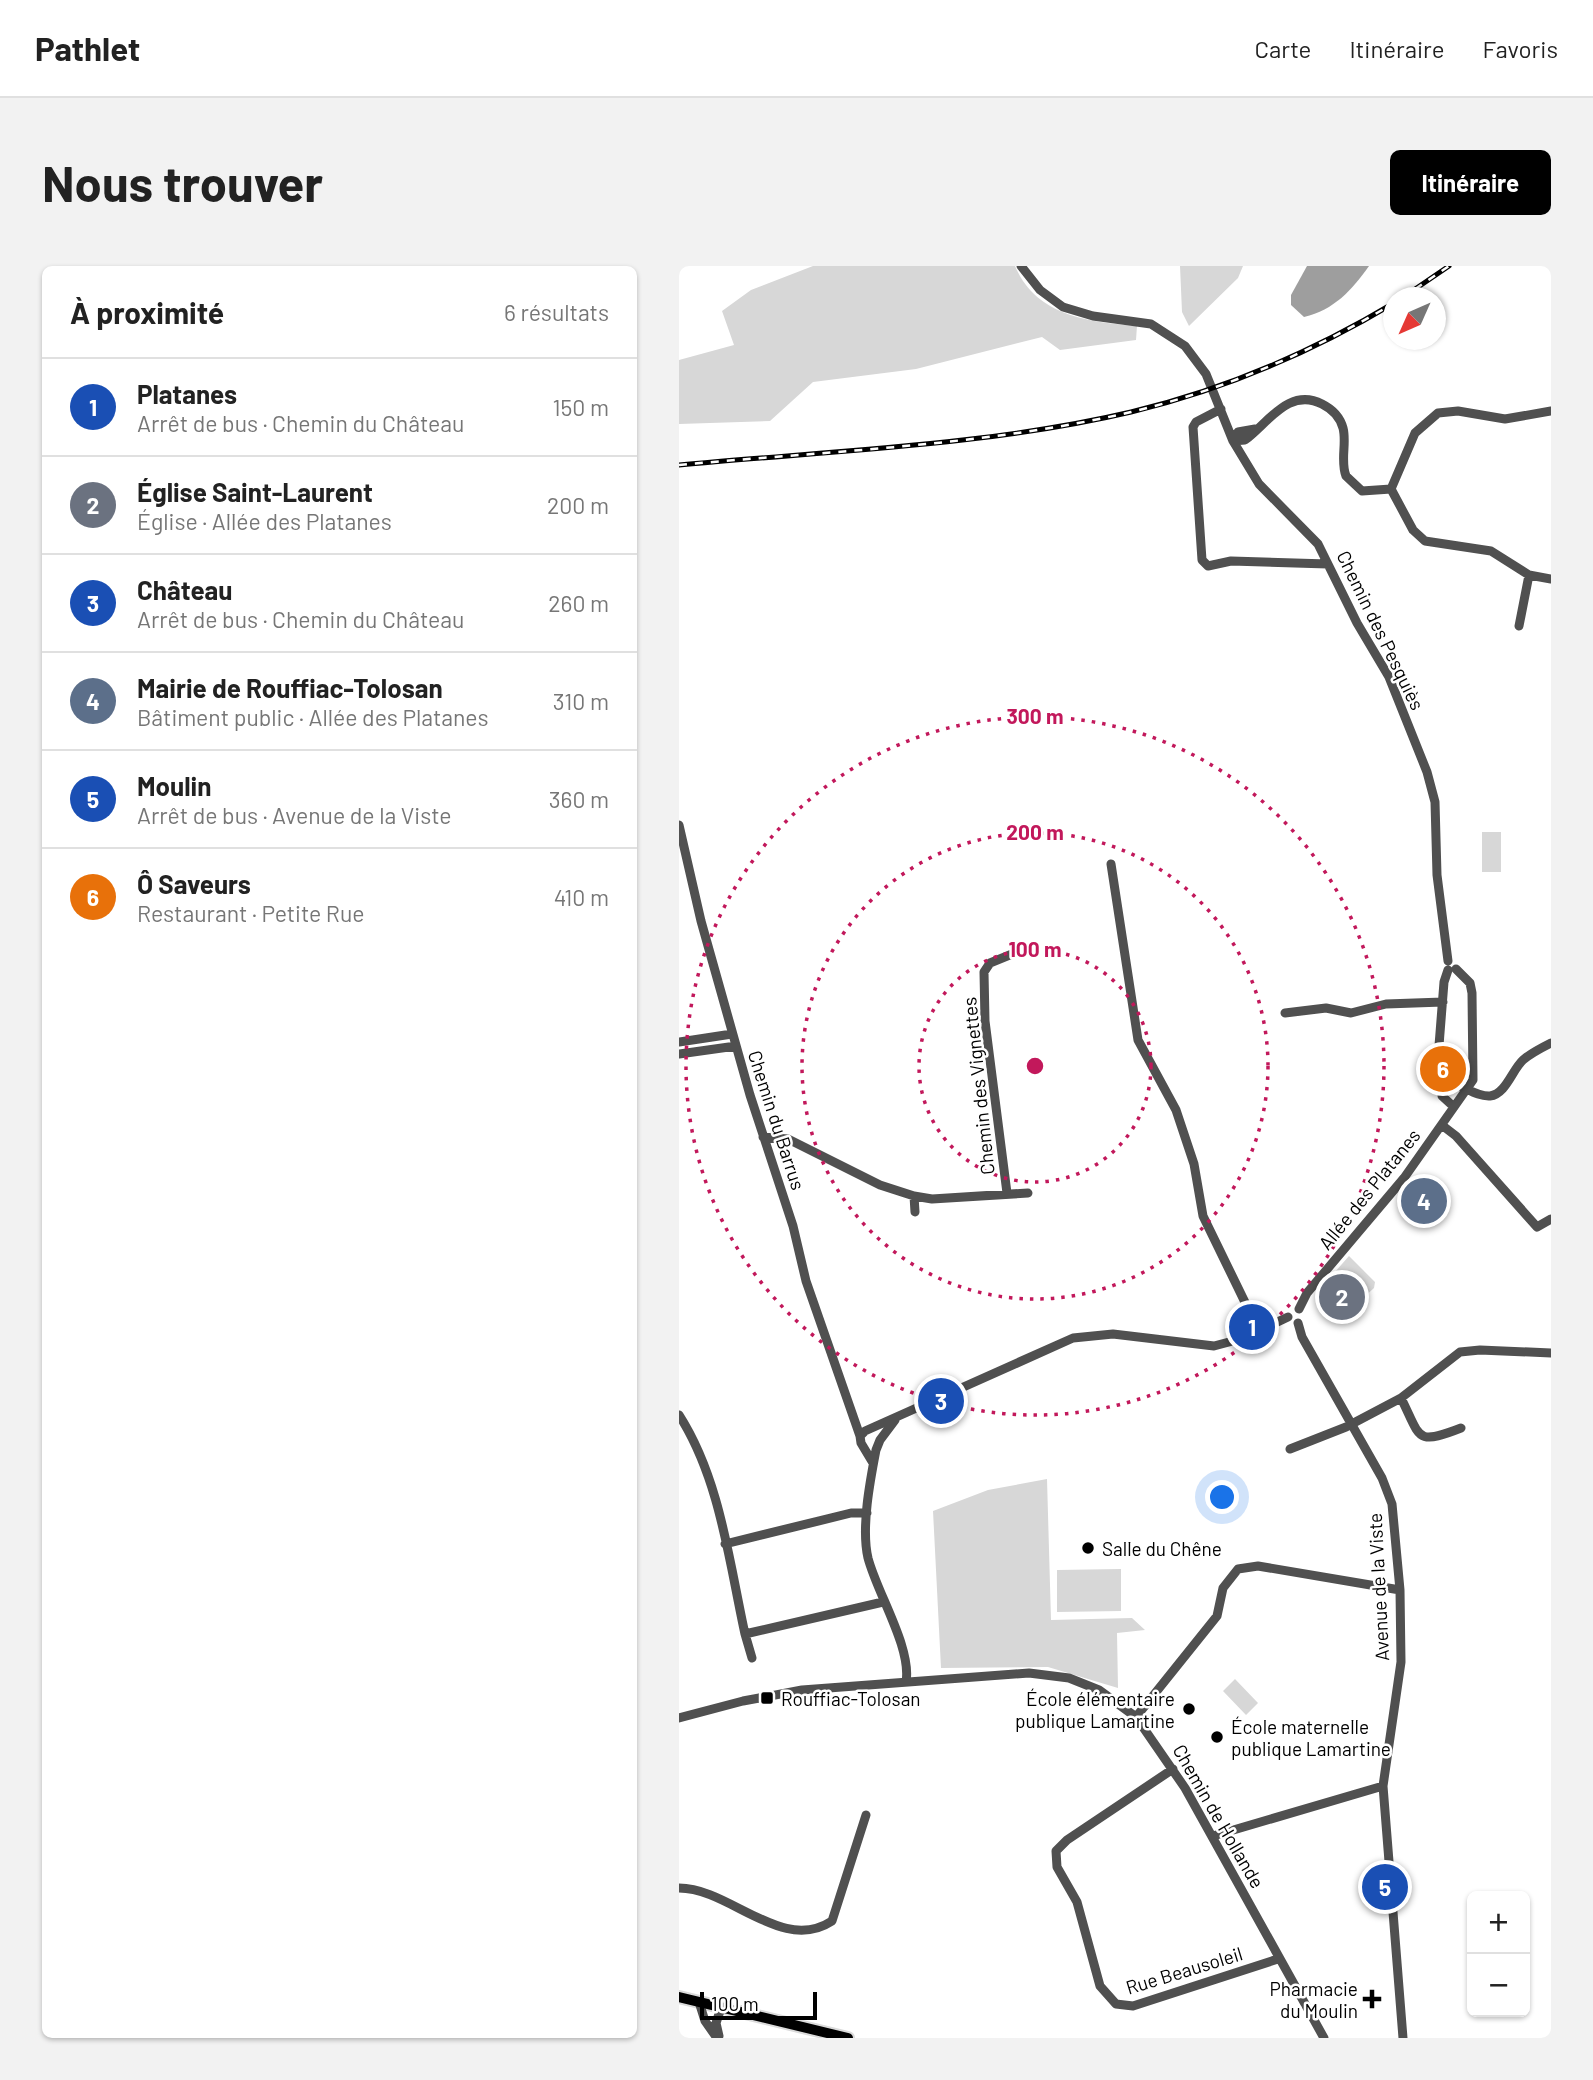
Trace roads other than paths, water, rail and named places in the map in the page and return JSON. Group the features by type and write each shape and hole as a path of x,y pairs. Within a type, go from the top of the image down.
{"main road":[{"path":"679,1997 848,2038"}],"street":[{"name":"Chemin des Pesquiès","path":"1021,266 1040,290 1063,307 1093,316 1151,324 1177,339 1197,360 1247,464 1268,495 1312,535 1357,623 1389,677 1427,772 1435,802 1437,876 1451,967"},
{"path":"1236,439 1255,429 1292,401 1306,399 1323,404 1341,424 1343,469 1350,482 1362,491 1391,489"},
{"path":"1220,409 1192,427 1202,560 1208,566 1231,561 1328,564"},
{"path":"1391,489 1415,433 1438,413 1458,411 1504,419 1551,411"},
{"path":"1391,489 1413,530 1425,541 1491,551 1529,575 1551,579"},
{"path":"1519,626 1529,575"},
{"name":"Chemin du Barrus","path":"679,825 732,1034 793,1226 806,1281 860,1436"},
{"path":"1111,864 1138,1040 1176,1110 1195,1164 1203,1216 1259,1331"},
{"name":"Chemin des Vignettes","path":"1007,1193 985,1021 984,972 990,963 1017,952"},
{"path":"1451,967 1443,1002 1437,1071 1443,1084 1442,1096 1454,1107"},
{"name":"Allée des Platanes","path":"1299,1309 1307,1293 1404,1178 1473,1080 1472,993 1470,983 1451,967"},
{"path":"1285,1013 1313,1008 1351,1013 1386,1004 1443,1002"},
{"path":"679,1042 732,1034"},
{"path":"1443,1084 1452,1083 1465,1090 1491,1096 1497,1093 1524,1059 1551,1043"},
{"path":"679,1054 736,1046"},
{"path":"1443,1126 1456,1136 1537,1227 1551,1219"},
{"path":"763,1137 788,1139 880,1185 914,1196 932,1199 1028,1193"},
{"path":"914,1196 915,1212"},
{"path":"873,1463 860,1436 870,1429 1073,1338 1113,1334 1203,1346 1230,1343 1288,1317 1291,1310 1299,1309 1303,1316 1298,1323 1290,1322 1288,1317"},
{"name":"Avenue de la Viste","path":"1298,1323 1302,1337 1382,1478 1392,1504 1400,1590 1401,1662 1383,1786 1403,2038"},
{"path":"1290,1448 1351,1424 1401,1398 1461,1352 1481,1350 1551,1353"},
{"path":"1401,1398 1418,1434 1424,1438 1431,1439 1461,1428"},
{"path":"679,1415 694,1438 707,1469 752,1658"},
{"path":"865,1448 872,1449 898,1416"},
{"path":"856,1421 878,1433 879,1442 873,1463 867,1513 866,1548 907,1668 906,1682"},
{"path":"725,1544 852,1513 867,1513"},
{"path":"1136,1717 1217,1616 1223,1588 1238,1569 1258,1566 1400,1590"},
{"path":"745,1634 883,1602"},
{"name":"Chemin de Hollande","path":"679,1718 778,1693 1029,1673 1056,1675 1099,1690 1136,1717 1173,1769 1324,2038"},
{"name":"Rue Beausoleil","path":"1173,1769 1067,1840 1056,1851 1057,1867 1077,1902 1104,1993 1116,2004 1133,2006 1278,1959"},
{"path":"1213,1836 1383,1786"},
{"path":"679,1888 716,1895 767,1923 800,1929 820,1928 832,1921 866,1815"},
{"path":"699,2002 705,2021 718,2038"},
{"path":"718,2038 716,2023 721,2008"}],"railway":[{"path":"1418,287 1449,266"},
{"path":"679,465 963,440 1020,433 1131,412 1199,393 1266,368 1331,338 1383,309"}],"place":[{"name":"Ô Saveurs","path":"1443,1069"},
{"name":"Mairie de Rouffiac-Tolosan","path":"1424,1201"},
{"name":"Église Saint-Laurent","path":"1342,1297"},
{"name":"Platanes","path":"1252,1327"},
{"name":"Château","path":"941,1401"},
{"name":"Salle du Chêne","path":"1088,1548"},
{"name":"Rouffiac-Tolosan","path":"767,1698"},
{"name":"École élémentaire publique Lamartine","path":"1189,1709"},
{"name":"École maternelle publique Lamartine","path":"1217,1737"},
{"name":"Moulin","path":"1385,1887"},
{"name":"Pharmacie du Moulin","path":"1372,1999"}]}
